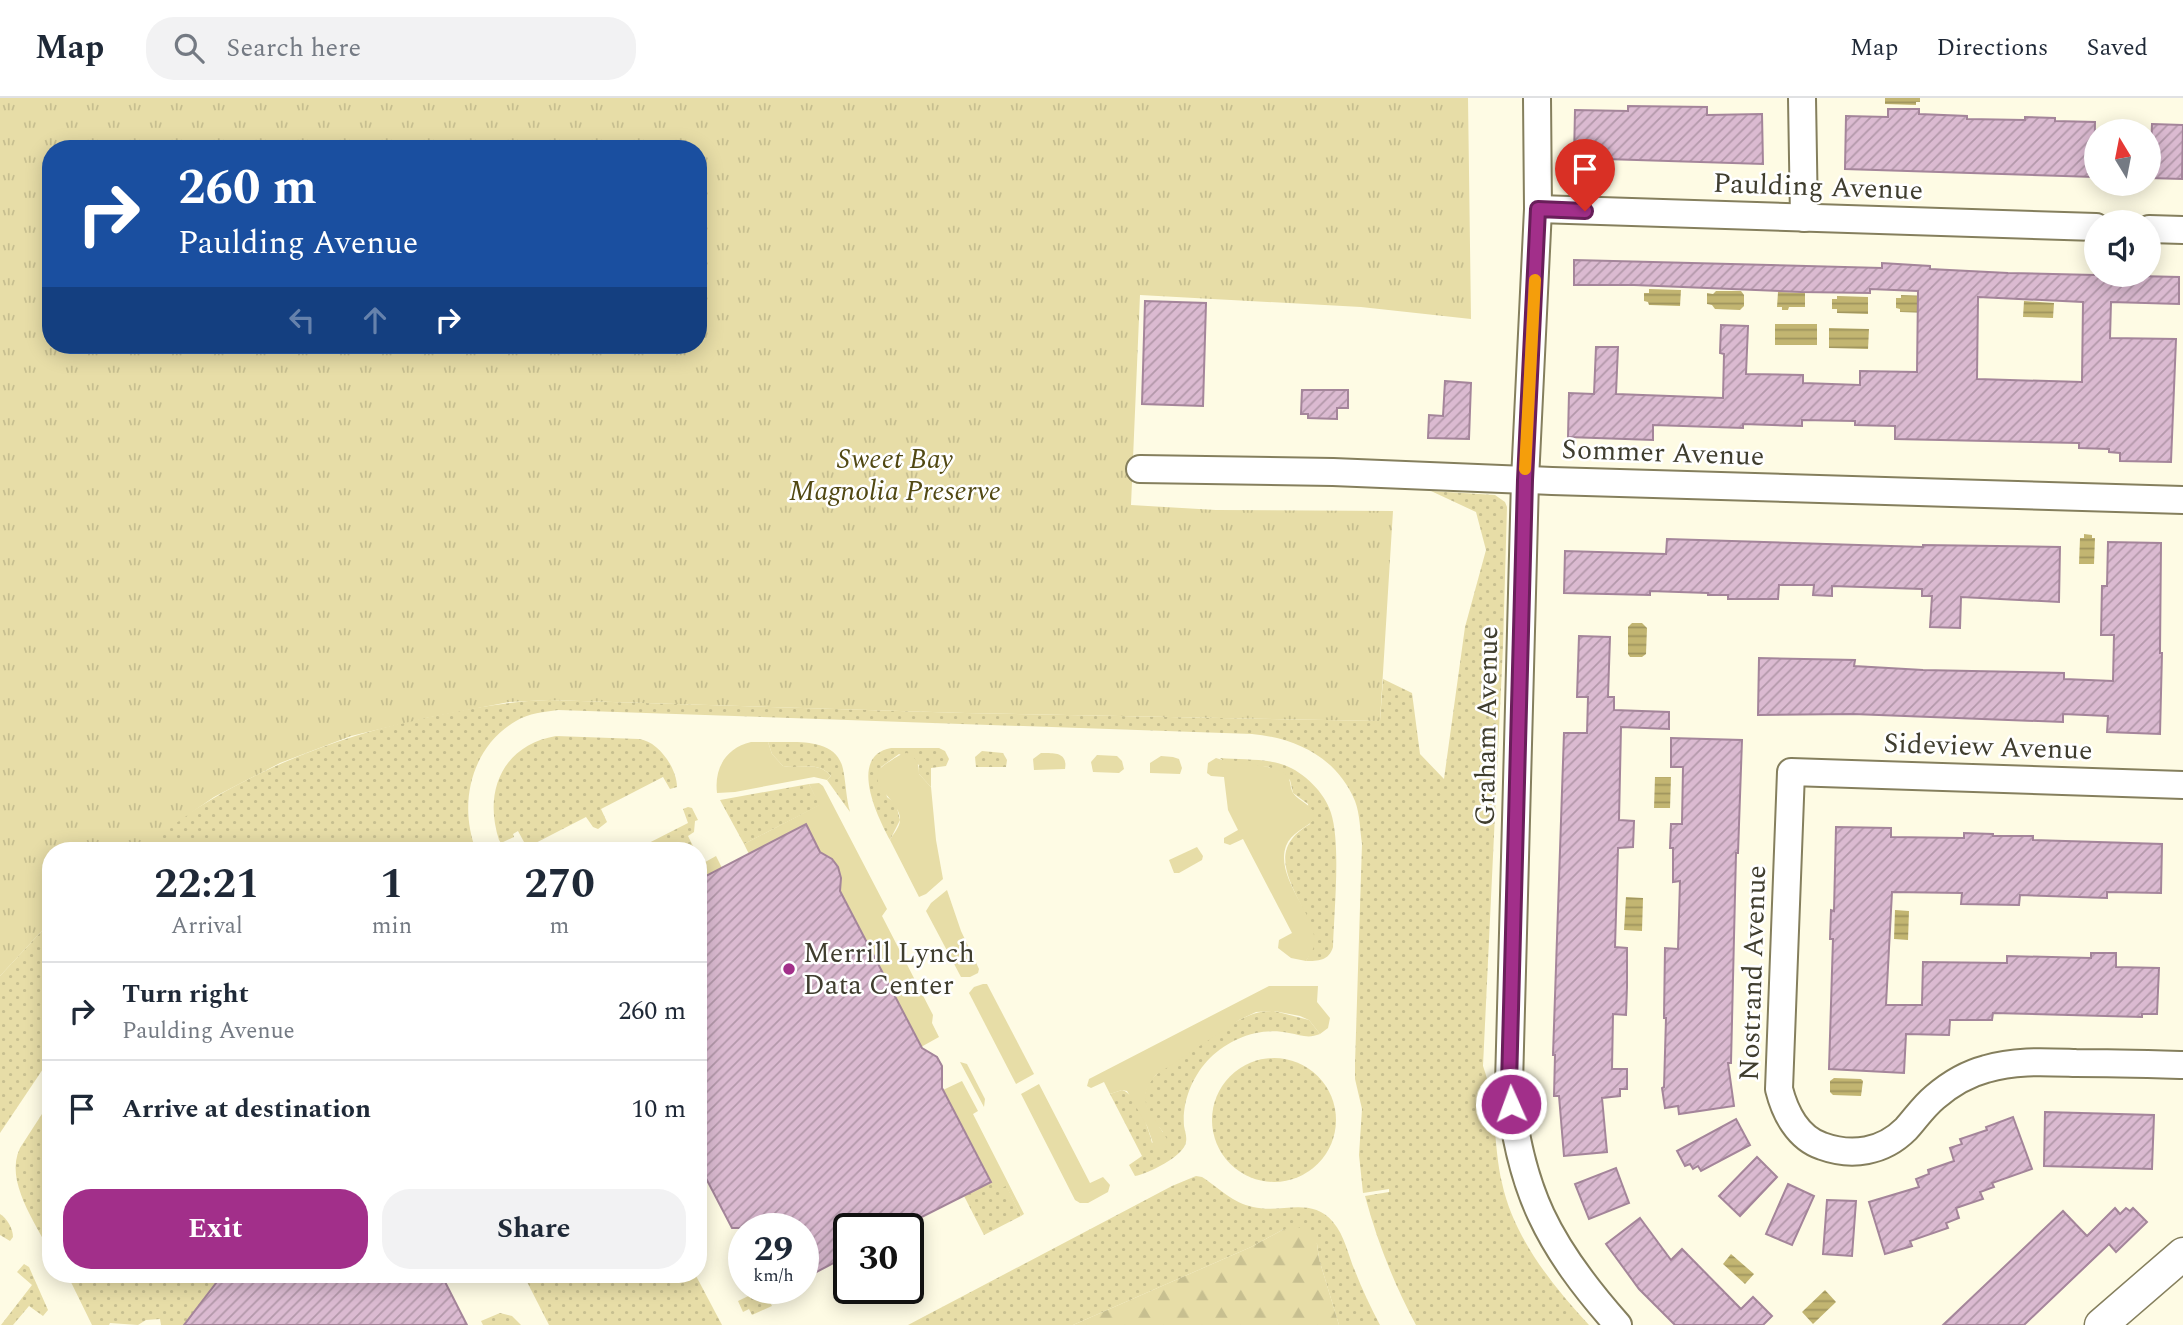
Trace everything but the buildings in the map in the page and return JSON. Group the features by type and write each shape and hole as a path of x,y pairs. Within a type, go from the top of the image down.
{"main road":[{"path":"2101,1325 2183,1254"}],"street":[{"name":"Graham Avenue","path":"1537,98 1538,209 1525,480 1509,1084 1520,1161 1534,1202 1554,1242 1576,1276 1618,1325"},
{"path":"1802,98 1804,218"},
{"name":"Paulding Avenue","path":"1538,209 2084,227"},
{"path":"2161,229 2183,230"},
{"name":"Sommer Avenue","path":"1140,470 1333,472 2183,500"},
{"name":"Sideview Avenue","path":"1791,772 2183,785"},
{"name":"Nostrand Avenue","path":"1791,772 1779,1083 1783,1105 1793,1124 1805,1136 1819,1146 1843,1153 1875,1149 1894,1140 1935,1097 1958,1080 1985,1069 2015,1063 2183,1065"}],"green space":[{"name":"Sweet Bay Magnolia Preserve","path":"0,98 1468,98 1471,319 1361,307 1140,295 1131,505 1216,510 1393,511 1380,721 965,713 549,700 509,702 351,736 280,763 214,797 149,842 42,842 42,931 0,976"},
{"path":"1431,491 1495,495 1505,502 1507,507 1483,1066 1491,1095 1502,1183 1515,1223 1548,1277 1589,1325 1416,1325 1400,1294 1365,1196 1389,1192 1389,1189 1363,1193 1359,1155 1362,1109 1355,1079 1362,844 1358,811 1347,786 1337,773 1313,752 1299,745 1252,734 558,710 521,718 501,732 488,746 472,778 469,796 468,814 474,842 148,842 209,801 245,781 320,748 401,723 483,707 549,700 965,713 1380,721 1383,679 1412,693 1420,754 1444,779 1465,627 1486,550 1476,512"},
{"path":"556,736 646,741 659,750 670,764 677,787 670,789 663,777 601,809 607,822 598,829 593,827 586,817 538,842 524,842 518,831 513,834 514,837 500,842 495,822 496,788 510,760 522,749"},
{"path":"751,742 768,742 772,754 783,766 820,768 831,776 827,780 814,777 717,793 720,767 728,754"},
{"path":"768,742 801,742 823,746 832,751 839,758 843,769 850,812 827,780 831,776 826,771 815,767 783,766 772,754"},
{"path":"891,748 939,748 945,751 949,759 946,766 931,768 931,787 919,774 919,765 899,754 881,767 887,797 896,804 900,820 890,840 873,802 868,774 871,762 878,753"},
{"path":"982,751 1003,753 1007,760 1006,767 976,767 975,757"},
{"path":"907,753 915,759 919,774 931,787 943,879 919,897 890,840 899,825 899,813 883,791 877,777 879,770 887,763"},
{"path":"1041,753 1062,756 1065,769 1034,770 1033,759"},
{"path":"1097,755 1117,756 1124,769 1119,773 1093,772 1091,762"},
{"path":"1161,756 1179,759 1182,768 1180,774 1150,773 1150,763"},
{"path":"1216,758 1283,772 1289,779 1293,793 1313,811 1314,820 1291,838 1286,846 1284,859 1291,885 1314,935 1313,948 1306,961 1291,958 1278,948 1279,940 1292,933 1243,839 1230,845 1224,843 1224,838 1238,830 1228,810 1224,777 1207,773 1208,763"},
{"path":"1220,758 1268,761 1292,768 1313,784 1328,805 1336,842 1336,879 1333,947 1326,958 1306,961 1312,944 1309,926 1287,872 1285,855 1292,839 1310,824 1308,804 1293,793 1290,780 1269,767 1226,763"},
{"path":"819,783 887,909 882,916 933,1015 932,1023 939,1037 921,1047 840,891 838,867 832,859 820,852 806,825 749,854 744,844 819,805 809,784"},
{"path":"809,784 820,805 744,844 720,800"},
{"path":"692,808 698,820 695,821 694,832 688,836 691,842 651,842 688,823 683,809"},
{"path":"1197,847 1203,856 1202,860 1179,873 1174,873 1169,860"},
{"path":"716,856 722,868 707,876 707,861"},
{"path":"947,890 961,931 979,969 978,973 970,977 961,977 926,911 931,903"},
{"path":"42,931 42,1070 0,1133 0,976"},
{"path":"987,984 1034,1074 1016,1084 969,993 974,987"},
{"path":"1269,986 1318,986 1317,1002 1330,1018 1328,1028 1320,1034 1309,1020 1300,1016 1274,1011 1256,1012 1239,1020 1156,1075 1149,1085 1146,1101 1151,1115 1167,1139 1165,1150 1155,1149 1147,1126 1127,1091 1110,1094 1104,1082 1091,1088 1087,1086 1089,1079"},
{"path":"1274,1011 1309,1020 1320,1034 1308,1036 1278,1032 1257,1033 1218,1051 1204,1065 1190,1089 1185,1107 1184,1147 1165,1164 1135,1176 1129,1165 1142,1156 1110,1094 1122,1090 1132,1098 1145,1121 1152,1143 1163,1132 1146,1105 1145,1094 1150,1081 1165,1067 1216,1032 1253,1014"},
{"path":"1274,1058 1298,1063 1318,1076 1331,1096 1336,1120 1331,1144 1318,1164 1298,1177 1274,1182 1250,1177 1230,1164 1217,1144 1212,1120 1217,1096 1230,1076 1250,1063"},
{"path":"960,1062 967,1064 985,1099 984,1107"},
{"path":"962,1081 978,1111 973,1114 1024,1214 1021,1216 1006,1186 995,1191 943,1090"},
{"path":"1039,1084 1090,1183 1103,1177 1110,1185 1108,1192 1088,1203 1075,1200 1021,1094"},
{"path":"42,1114 42,1238 19,1188 16,1161 20,1148"},
{"path":"1196,1176 1202,1177 1246,1205 1264,1209 1305,1208 1324,1214 1341,1233 1380,1325 1339,1325 1317,1244 1284,1229 1251,1247 1073,1325 908,1325 1172,1186"},
{"path":"991,1182 995,1190 1006,1185 1021,1216 984,1235 964,1196"},
{"path":"0,1214 11,1227 13,1237 10,1241 0,1235"},
{"path":"1298,1227 1308,1232 1317,1244 1339,1325 1073,1325 1251,1247 1284,1229"},
{"path":"24,1264 29,1267 48,1310 43,1316 29,1306 13,1325 1,1325 32,1285 17,1272"},
{"path":"71,1283 216,1283 184,1325 161,1325 160,1319 146,1320 138,1325 92,1325"},
{"path":"528,1283 700,1283 722,1325 549,1325"},
{"path":"739,1304 772,1306 752,1315 749,1309 743,1312"},
{"path":"500,1313 512,1316 521,1325 483,1325 481,1321"}],"shaded area":[{"path":"1885,98 1920,98 1920,102 1916,102 1916,105 1885,104"},
{"path":"1649,289 1681,290 1680,306 1649,305 1644,301 1644,293 1649,293"},
{"path":"1716,291 1741,291 1744,295 1744,306 1740,310 1715,309 1707,304 1707,293 1713,294"},
{"path":"1778,292 1805,293 1805,307 1782,310 1782,307 1777,307"},
{"path":"1901,295 1931,296 1930,313 1900,312 1900,309 1896,308 1896,298 1901,298"},
{"path":"1837,296 1868,297 1868,314 1837,313 1837,309 1832,309 1832,299 1837,299"},
{"path":"2024,301 2054,303 2053,318 2023,317"},
{"path":"1775,324 1817,324 1817,345 1775,345"},
{"path":"1829,328 1869,329 1868,349 1829,348"},
{"path":"2084,534 2095,538 2094,564 2079,564 2080,538 2084,538"},
{"path":"1632,623 1642,623 1647,628 1646,654 1642,657 1630,657 1628,654 1628,627"},
{"path":"1655,777 1671,777 1670,808 1654,808"},
{"path":"1626,897 1643,898 1642,931 1624,930"},
{"path":"1895,910 1909,911 1908,940 1894,939"},
{"path":"1834,1078 1861,1079 1861,1096 1833,1095 1830,1092 1830,1081"},
{"path":"1731,1254 1754,1274 1745,1284 1723,1264"},
{"path":"1825,1290 1836,1302 1813,1324 1802,1312"}],"slow traffic":[{"path":"1525,469 1535,280"}],"place":[{"name":"Merrill Lynch Data Center","path":"789,969"}],"route":[{"path":"1511,1104 1509,1084 1525,480 1538,209 1585,211"}]}
